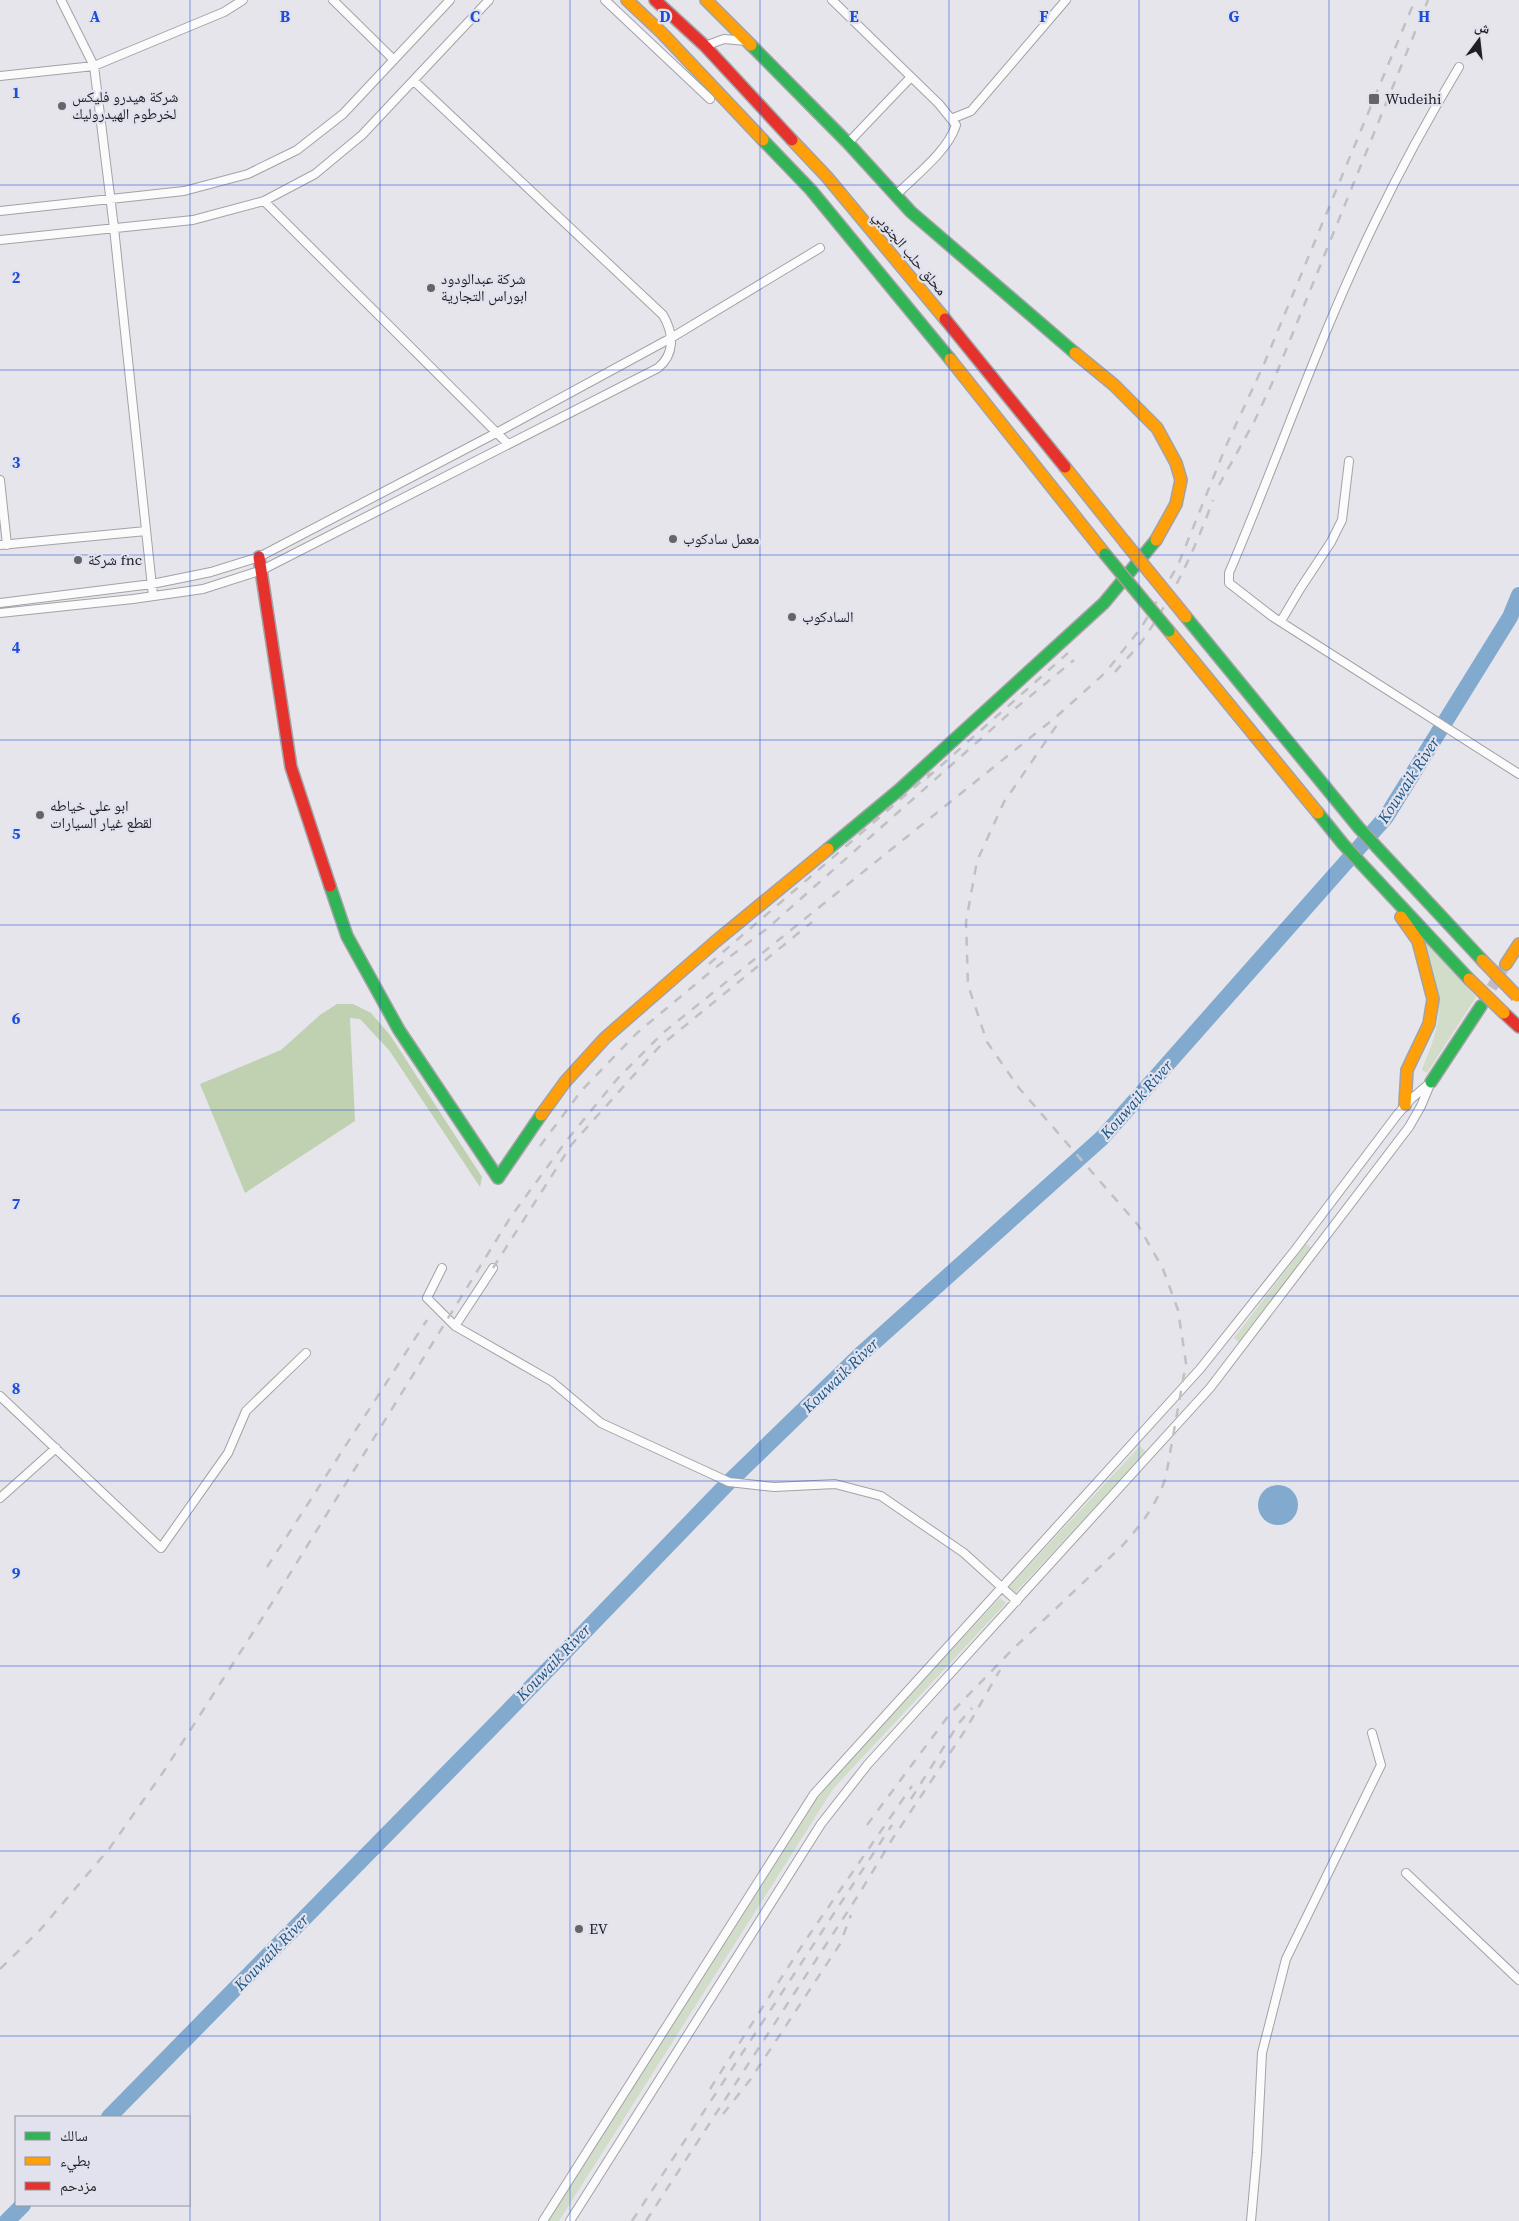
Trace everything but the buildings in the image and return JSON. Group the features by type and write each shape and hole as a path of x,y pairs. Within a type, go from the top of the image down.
{"main road":[{"path":"628,0 662,33 810,190 914,314 1105,554 1343,844 1469,979 1519,1027"},
{"name":"محلق حلب الجنوبي","path":"655,0 705,46 827,177 931,301 1359,828 1518,997"},
{"path":"259,557 291,767 346,936 398,1030 498,1178 530,1129 565,1082 605,1038 715,942 899,790 1096,610 1155,541 1176,504 1181,480 1176,463 1157,428 1114,385 1048,331 911,212 848,143 706,0"},
{"path":"1370,873 1418,941 1433,999 1430,1024 1407,1070 1405,1105"},
{"path":"1506,964 1519,944"},
{"path":"1431,1082 1481,1006"}],"street":[{"path":"61,0 94,66 114,228 153,596"},
{"path":"0,76 94,66 224,12 242,0"},
{"path":"333,0 394,60"},
{"path":"0,211 184,191 248,174 297,150 343,114 450,0"},
{"path":"0,240 193,220 264,201 315,174 362,135 489,0"},
{"path":"605,0 710,99"},
{"path":"832,0 939,104 956,125 952,136 896,195"},
{"path":"951,119 971,111 1066,0"},
{"path":"705,46 724,39 747,41"},
{"path":"1459,67 1430,116 1375,221 1319,351 1229,573 1229,583 1281,622 1519,774"},
{"path":"848,143 910,77"},
{"path":"0,613 203,589 262,570 658,368 669,356 671,338 668,323 656,307 414,80"},
{"path":"264,201 508,444"},
{"path":"0,603 152,584 211,572 259,557 498,432 671,338 820,248"},
{"path":"1281,622 1331,542 1342,520 1349,462"},
{"path":"0,480 3,545 146,531"},
{"path":"390,489 396,501"},
{"path":"543,2221 814,1794 1200,1370 1296,1250 1405,1105 1431,1082"},
{"path":"570,2221 822,1824 868,1764 1210,1388 1409,1127 1421,1106 1431,1082"},
{"path":"442,1268 427,1298 455,1326 551,1381 601,1423 729,1482 774,1487 835,1484 881,1496 964,1553 1017,1601"},
{"path":"455,1326 493,1268"},
{"path":"0,1396 161,1548 228,1453 246,1411 306,1353"},
{"path":"0,1498 56,1448"},
{"path":"1251,2221 1257,2153 1262,2053 1286,1959 1381,1765 1372,1733"},
{"path":"1406,1873 1519,1980"}],"green space":[{"path":"1423,937 1476,997 1427,1073 1422,1070 1434,1038 1439,1009 1436,985"},
{"path":"337,1004 353,1004 371,1013 390,1035 482,1177 480,1187 389,1050 360,1019 350,1018 355,1121 245,1193 200,1084 281,1050 320,1015"},
{"path":"1306,1244 1313,1249 1240,1343 1234,1338"},
{"path":"1140,1446 1146,1452 1014,1594 1008,1588"},
{"path":"1000,1598 1006,1603 833,1789 559,2221 547,2221 809,1808 856,1752"}],"water":[{"path":"1274,1485 1282,1485 1289,1488 1295,1494 1298,1505 1295,1516 1289,1522 1282,1525 1274,1525 1267,1522 1261,1516 1258,1509 1258,1501 1261,1494 1267,1488"}],"waterway":[{"name":"Kouwaik River","path":"110,2116 507,1712 729,1482 861,1354 1102,1138 1386,817 1510,617 1519,595"},
{"name":"Kouwaik River","path":"7,2221 22,2206"}],"tunnel":[{"path":"1483,1002 1506,964"}],"railway":[{"path":"0,1969 40,1930 109,1849 164,1771 270,1606 510,1218 567,1140 618,1078 664,1032 1056,717 1105,673 1141,628 1178,565 1226,446 1264,364 1415,0"},
{"path":"1219,485 1254,422 1275,377 1428,0"},
{"path":"1115,672 1136,649 1167,602 1192,552 1213,500"},
{"path":"927,778 1068,653"},
{"path":"540,1146 582,1090 637,1033 715,968 769,927 1011,712 1074,660"},
{"path":"867,1825 949,1715 1013,1649 1122,1546 1148,1513 1163,1486 1166,1476 1186,1363 1178,1310 1163,1269 1138,1225 1019,1088 987,1042 968,985 966,922 977,861 1004,802 1059,722"},
{"path":"709,964 931,773"},
{"path":"493,1268 572,1144 659,1047 812,922"},
{"path":"267,1567 427,1320"},
{"path":"646,2221 859,1894 893,1838 966,1729 1000,1670"},
{"path":"911,1799 959,1723 972,1708"},
{"path":"710,2089 805,1941 912,1786"},
{"path":"632,2221 892,1825"},
{"path":"723,2114 750,2080 840,1944 851,1915"}],"traffic: fast":[{"path":"751,45 848,143 911,212 1075,353"},
{"path":"763,140 811,190 950,359"},
{"path":"828,849 899,790 1104,603 1156,540"},
{"path":"1105,554 1169,631"},
{"path":"1186,617 1359,828 1482,960"},
{"path":"1318,813 1343,844 1469,979"},
{"path":"330,886 347,936 399,1030 498,1178 541,1115"},
{"path":"1431,1082 1481,1006"}],"traffic: slow":[{"path":"627,0 662,33 763,140"},
{"path":"706,0 751,45"},
{"path":"792,140 827,177 945,319"},
{"path":"1075,353 1114,385 1157,428 1176,463 1181,480 1176,504 1156,540"},
{"path":"950,359 1105,554"},
{"path":"1065,467 1124,541"},
{"path":"1124,541 1186,617"},
{"path":"1169,631 1318,813"},
{"path":"541,1115 565,1082 605,1038 715,942 828,849"},
{"path":"1401,917 1418,941 1433,999 1429,1024 1407,1070 1405,1105"},
{"path":"1506,964 1519,944"},
{"path":"1482,960 1517,996"},
{"path":"1469,979 1504,1013"}],"traffic: jam":[{"path":"655,0 705,46 792,140"},
{"path":"945,319 1065,467"},
{"path":"259,557 291,767 330,886"},
{"path":"1504,1013 1519,1027"}],"place":[{"name":"Wudeihi","path":"1374,99"},
{"name":"شركة هيدرو فليكس لخرطوم الهيدروليك","path":"62,106"},
{"name":"شركة عبدالودود ابوراس التجارية","path":"431,288"},
{"name":"معمل سادكوب","path":"673,539"},
{"name":"شركة fnc","path":"78,560"},
{"name":"السادكوب","path":"792,617"},
{"name":"ابو علي خياطه لقطع غيار السيارات","path":"40,815"},
{"name":"EV","path":"579,1929"}]}
